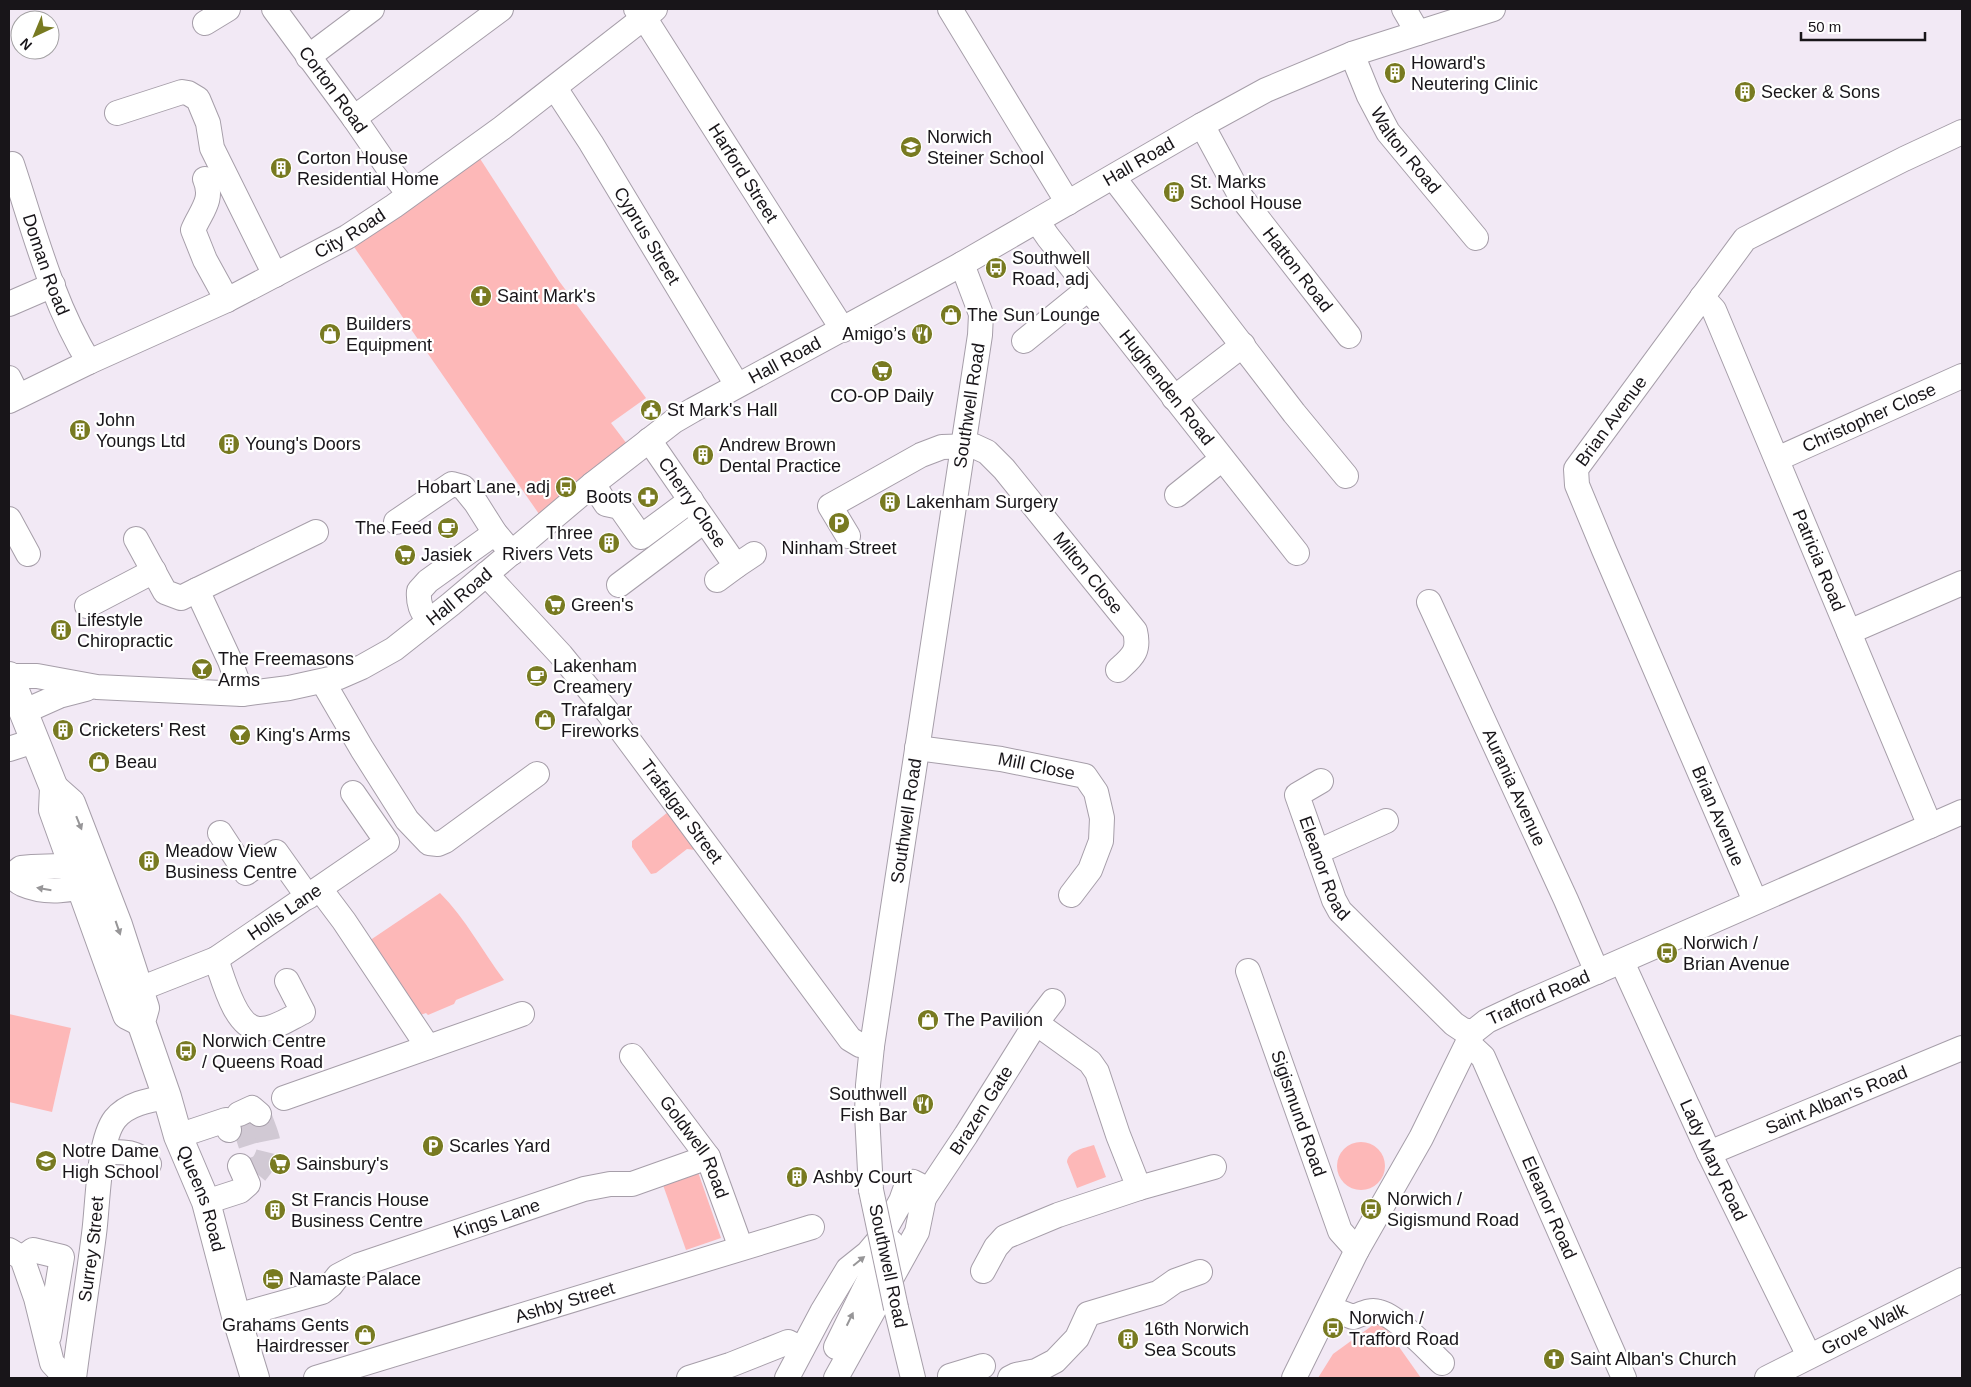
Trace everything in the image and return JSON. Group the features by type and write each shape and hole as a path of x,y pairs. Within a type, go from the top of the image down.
{"main road":[{"name":"Queens Road","path":"9,676 24,712 21,745 54,788 53,810 87,876 130,993 145,1008 141,1022 167,1096 178,1136 206,1202 236,1316 255,1378"}],"street":[{"path":"204,23 228,9"},
{"name":"Corton Road","path":"274,9 409,194"},
{"path":"308,57 372,9"},
{"path":"354,118 501,9"},
{"path":"950,9 1068,203"},
{"path":"1404,9 1418,33"},
{"name":"Hall Road","path":"9,676 37,676 97,687 242,694 323,682 362,667 394,648 429,621 593,484 674,421 737,385 844,330 1266,90 1352,54 1493,9"},
{"name":"City Road","path":"12,392 90,362 227,300 347,237 555,88 645,12"},
{"name":"Harford Street","path":"645,12 844,330"},
{"name":"Walton Road","path":"1352,54 1369,96 1388,132 1476,238"},
{"name":"Cyprus Street","path":"555,88 596,152 737,385"},
{"path":"117,113 182,92 198,98 208,123 212,148 276,275"},
{"name":"Hatton Road","path":"1202,125 1241,198 1349,336"},
{"name":"Brian Avenue","path":"1755,901 1604,550 1578,485 1576,469 1745,239 1904,158 1962,132"},
{"name":"Doman Road","path":"12,164 53,285 80,347 90,362"},
{"path":"1113,177 1294,413 1346,476"},
{"path":"205,179 210,190 208,203 199,216 193,230 205,260 227,300"},
{"name":"Hughenden Road","path":"1037,221 1088,289 1297,553"},
{"name":"Southwell Road","path":"913,1378 871,1190 867,1114 868,1085 872,1046 980,336 981,314 962,264"},
{"path":"9,304 53,285"},
{"path":"1024,341 1088,289"},
{"name":"Patricia Road","path":"1702,297 1714,310 1778,459 1930,826"},
{"path":"1174,398 1242,345"},
{"name":"Christopher Close","path":"1778,459 1962,376"},
{"name":"Cherry Close","path":"649,440 736,567"},
{"path":"848,536 830,506 921,455 942,447 964,446"},
{"name":"Milton Close","path":"964,446 974,446 987,452 994,459 1135,631 1138,642 1134,654 1118,670"},
{"path":"1177,495 1222,459"},
{"path":"396,522 427,494 452,484 463,487 476,503 494,533 512,553"},
{"path":"593,484 606,504 620,507 641,537 691,500"},
{"path":"9,519 28,554"},
{"path":"619,585 704,521"},
{"path":"136,539 166,592 181,598 316,532"},
{"path":"429,621 418,602 419,591 428,582 494,533"},
{"path":"87,606 154,571"},
{"name":"Trafalgar Street","path":"486,574 561,655 610,715 850,1039 860,1045 872,1046"},
{"path":"1849,632 1962,583"},
{"path":"197,590 230,661 242,694"},
{"name":"Aurania Avenue","path":"1429,602 1566,900 1596,972"},
{"path":"323,682 362,750 412,826 429,843 438,844 444,841 537,774"},
{"name":"Hall Road","path":"24,712 58,696 97,687"},
{"name":"Mill Close","path":"917,748 1001,758 1085,776 1096,792 1102,818 1101,841 1090,870 1071,895"},
{"name":"Eleanor Road","path":"1321,781 1290,794 1317,852 1334,900 1340,911 1454,1024 1471,1038 1483,1057 1624,1378"},
{"name":"Holls Lane","path":"130,993 216,958 387,842 353,793"},
{"name":"Trafford Road","path":"1294,1378 1357,1250 1421,1138 1471,1038 1487,1021 1755,901 1962,812"},
{"path":"1317,852 1386,821"},
{"path":"220,833 246,873 276,852 314,893 344,921 428,1047"},
{"path":"10,875 22,884 49,890 65,891 87,876"},
{"path":"216,958 229,997 243,1023 258,1030 307,1020 287,981"},
{"name":"Lady Mary Road","path":"1622,962 1709,1153 1809,1356"},
{"name":"Sigismund Road","path":"1248,971 1340,1231 1357,1250"},
{"name":"Brazen Gate","path":"821,1378 868,1282 909,1211 924,1198 1052,1001"},
{"path":"284,1098 522,1014"},
{"path":"1036,1023 1090,1062 1096,1072 1139,1188"},
{"name":"Saint Alban's Road","path":"1709,1153 1962,1048"},
{"name":"Goldwell Road","path":"632,1056 708,1157 740,1248"},
{"name":"Surrey Street","path":"74,1378 94,1235 103,1152 108,1130 116,1118 123,1112 148,1101 167,1096"},
{"path":"178,1136 239,1120"},
{"path":"103,1152 131,1153 140,1156 149,1164"},
{"name":"Kings Lane","path":"236,1316 322,1292 338,1276 359,1265 581,1180 610,1184 632,1184 708,1157"},
{"path":"983,1271 996,1247 1005,1237 1058,1215 1139,1188 1214,1167"},
{"path":"206,1202 240,1191 248,1174"},
{"path":"787,1378 822,1312 848,1269 868,1253 879,1240 901,1201 906,1187 913,1182 921,1186 924,1198"},
{"name":"Brazen Gate","path":"836,1378 917,1232 924,1198"},
{"name":"Ashby Street","path":"316,1378 812,1227"},
{"path":"48,1343 62,1257 33,1250 15,1254 36,1298 52,1364 66,1378"},
{"path":"1010,1378 1036,1371 1055,1361 1077,1338 1088,1314 1158,1293 1175,1281 1200,1272"},
{"name":"Grove Walk","path":"1767,1378 1962,1280"},
{"path":"1329,1308 1353,1317 1368,1311 1379,1311 1390,1316 1442,1363"},
{"path":"689,1378 730,1365 788,1342 802,1349"},
{"path":"950,1376 983,1366"}],"shaded area":[{"path":"477,154 559,281 646,398 611,423 627,444 539,514 352,244"},
{"path":"668,812 695,850 687,849 656,873 651,874 632,847 632,841"},
{"path":"440,893 466,924 504,980 456,1000 454,1004 428,1015 426,1013 412,1018 363,945"},
{"path":"9,1014 71,1028 52,1112 9,1102"},
{"path":"1356,1142 1366,1142 1378,1149 1385,1161 1385,1171 1378,1183 1366,1190 1356,1190 1348,1186 1341,1179 1337,1171 1337,1161 1341,1153 1348,1146"},
{"path":"1094,1145 1106,1177 1077,1188 1067,1162 1068,1158 1077,1150"},
{"path":"698,1172 721,1238 686,1250 663,1185"},
{"path":"1380,1320 1421,1378 1318,1378 1333,1354"}],"tunnel":[{"path":"256,1173 267,1157 269,1150 268,1138 259,1114"},
{"path":"243,1122 256,1162 256,1173"}],"place":[{"name":"Howard's Neutering Clinic","path":"1395,73"},
{"name":"Secker & Sons","path":"1745,92"},
{"name":"Norwich Steiner School","path":"911,147"},
{"name":"Corton House Residential Home","path":"281,168"},
{"name":"St. Marks School House","path":"1174,192"},
{"name":"Southwell Road, adj","path":"996,268"},
{"name":"Saint Mark's","path":"481,296"},
{"name":"The Sun Lounge","path":"951,315"},
{"name":"Builders Equipment","path":"330,334"},
{"name":"Amigo’s","path":"922,334"},
{"name":"CO-OP Daily","path":"882,371"},
{"name":"St Mark's Hall","path":"651,410"},
{"name":"John Youngs Ltd","path":"80,430"},
{"name":"Young's Doors","path":"229,444"},
{"name":"Andrew Brown Dental Practice","path":"703,455"},
{"name":"Hobart Lane, adj","path":"566,487"},
{"name":"Boots","path":"648,497"},
{"name":"Lakenham Surgery","path":"890,502"},
{"name":"Ninham Street","path":"839,523"},
{"name":"The Feed","path":"448,528"},
{"name":"Three Rivers Vets","path":"609,543"},
{"name":"Jasiek","path":"405,555"},
{"name":"Green's","path":"555,605"},
{"name":"Lifestyle Chiropractic","path":"61,630"},
{"name":"The Freemasons Arms","path":"202,669"},
{"name":"Lakenham Creamery","path":"537,676"},
{"name":"Trafalgar Fireworks","path":"545,720"},
{"name":"Cricketers' Rest","path":"63,730"},
{"name":"King's Arms","path":"240,735"},
{"name":"Beau","path":"99,762"},
{"name":"Meadow View Business Centre","path":"149,861"},
{"name":"Norwich / Brian Avenue","path":"1667,953"},
{"name":"The Pavilion","path":"928,1020"},
{"name":"Norwich Centre / Queens Road","path":"186,1051"},
{"name":"Southwell Fish Bar","path":"923,1104"},
{"name":"Scarles Yard","path":"433,1146"},
{"name":"Notre Dame High School","path":"46,1161"},
{"name":"Sainsbury's","path":"280,1164"},
{"name":"Ashby Court","path":"797,1177"},
{"name":"Norwich / Sigismund Road","path":"1371,1209"},
{"name":"St Francis House Business Centre","path":"275,1210"},
{"name":"Namaste Palace","path":"273,1279"},
{"name":"Norwich / Trafford Road","path":"1333,1328"},
{"name":"Grahams Gents Hairdresser","path":"365,1335"},
{"name":"16th Norwich Sea Scouts","path":"1128,1339"},
{"name":"Saint Alban's Church","path":"1554,1359"}]}
